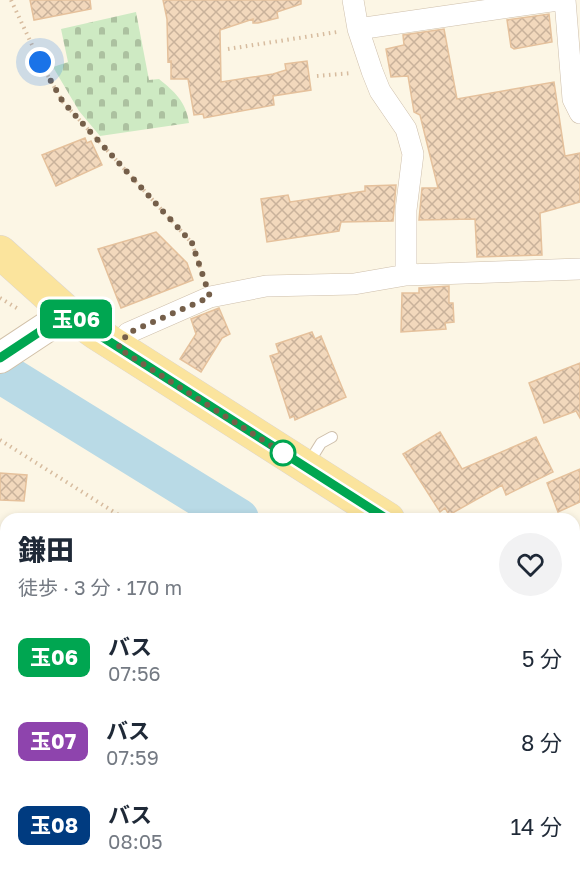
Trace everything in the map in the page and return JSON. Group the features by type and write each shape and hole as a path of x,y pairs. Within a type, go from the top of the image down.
{"main road":[{"path":"0,252 59,320 118,348 378,513"}],"street":[{"path":"353,0 358,29 372,71 380,91 406,129 413,154 406,210 406,275"},
{"path":"358,29 558,0"},
{"path":"565,0 573,99 580,113"},
{"path":"118,348 128,333 210,297 266,286 361,289 406,275 580,269"},
{"path":"0,358 59,320"}],"lane":[{"path":"306,467 321,443 332,437"}],"path":[{"path":"11,0 40,62 63,102 192,243 210,297"},
{"path":"228,49 358,29"},
{"path":"317,76 372,71"},
{"path":"0,440 116,513"}],"green space":[{"path":"136,12 149,80 159,79 175,93 185,109 189,123 100,136 79,111 53,67 68,62 61,29"}],"building":[{"path":"30,0 90,0 91,9 34,20"},
{"path":"163,0 301,0 301,4 277,12 278,18 258,23 253,23 253,19 220,30 221,82 273,74 286,70 285,64 307,61 311,90 273,96 274,105 204,118 203,114 194,115 188,79 171,79 171,61 168,62 167,19"},
{"path":"549,14 552,42 514,49 511,47 507,20"},
{"path":"444,29 457,99 554,82 565,156 580,153 580,202 540,213 542,255 477,257 475,219 419,220 422,188 438,188 420,115 414,112 408,76 391,77 386,49 404,45 403,35"},
{"path":"85,138 87,143 91,141 102,165 56,186 42,155"},
{"path":"396,185 393,221 341,222 339,231 267,242 261,199 288,195 290,202 365,191 365,186"},
{"path":"156,232 187,263 193,280 121,308 98,249"},
{"path":"449,286 449,303 453,303 454,322 445,323 446,329 401,332 402,293 419,293 419,288"},
{"path":"219,308 230,334 222,338 201,372 180,359 196,334 191,319"},
{"path":"312,332 315,339 321,336 346,397 295,420 294,416 290,418 270,356 279,353 276,344"},
{"path":"580,363 580,418 576,411 544,423 529,383"},
{"path":"440,432 462,469 536,437 553,472 506,495 502,485 453,513 448,513 445,508 440,512 403,454"},
{"path":"580,469 580,502 558,512 547,483"},
{"path":"0,473 27,475 24,501 0,500"}],"waterway":[{"path":"0,372 228,513"}],"bus line":[{"name":"玉06","path":"0,358 12,353 68,313 378,513"}],"route":[{"path":"40,62 63,102 192,243 210,297 128,333 118,348 283,453"}]}
